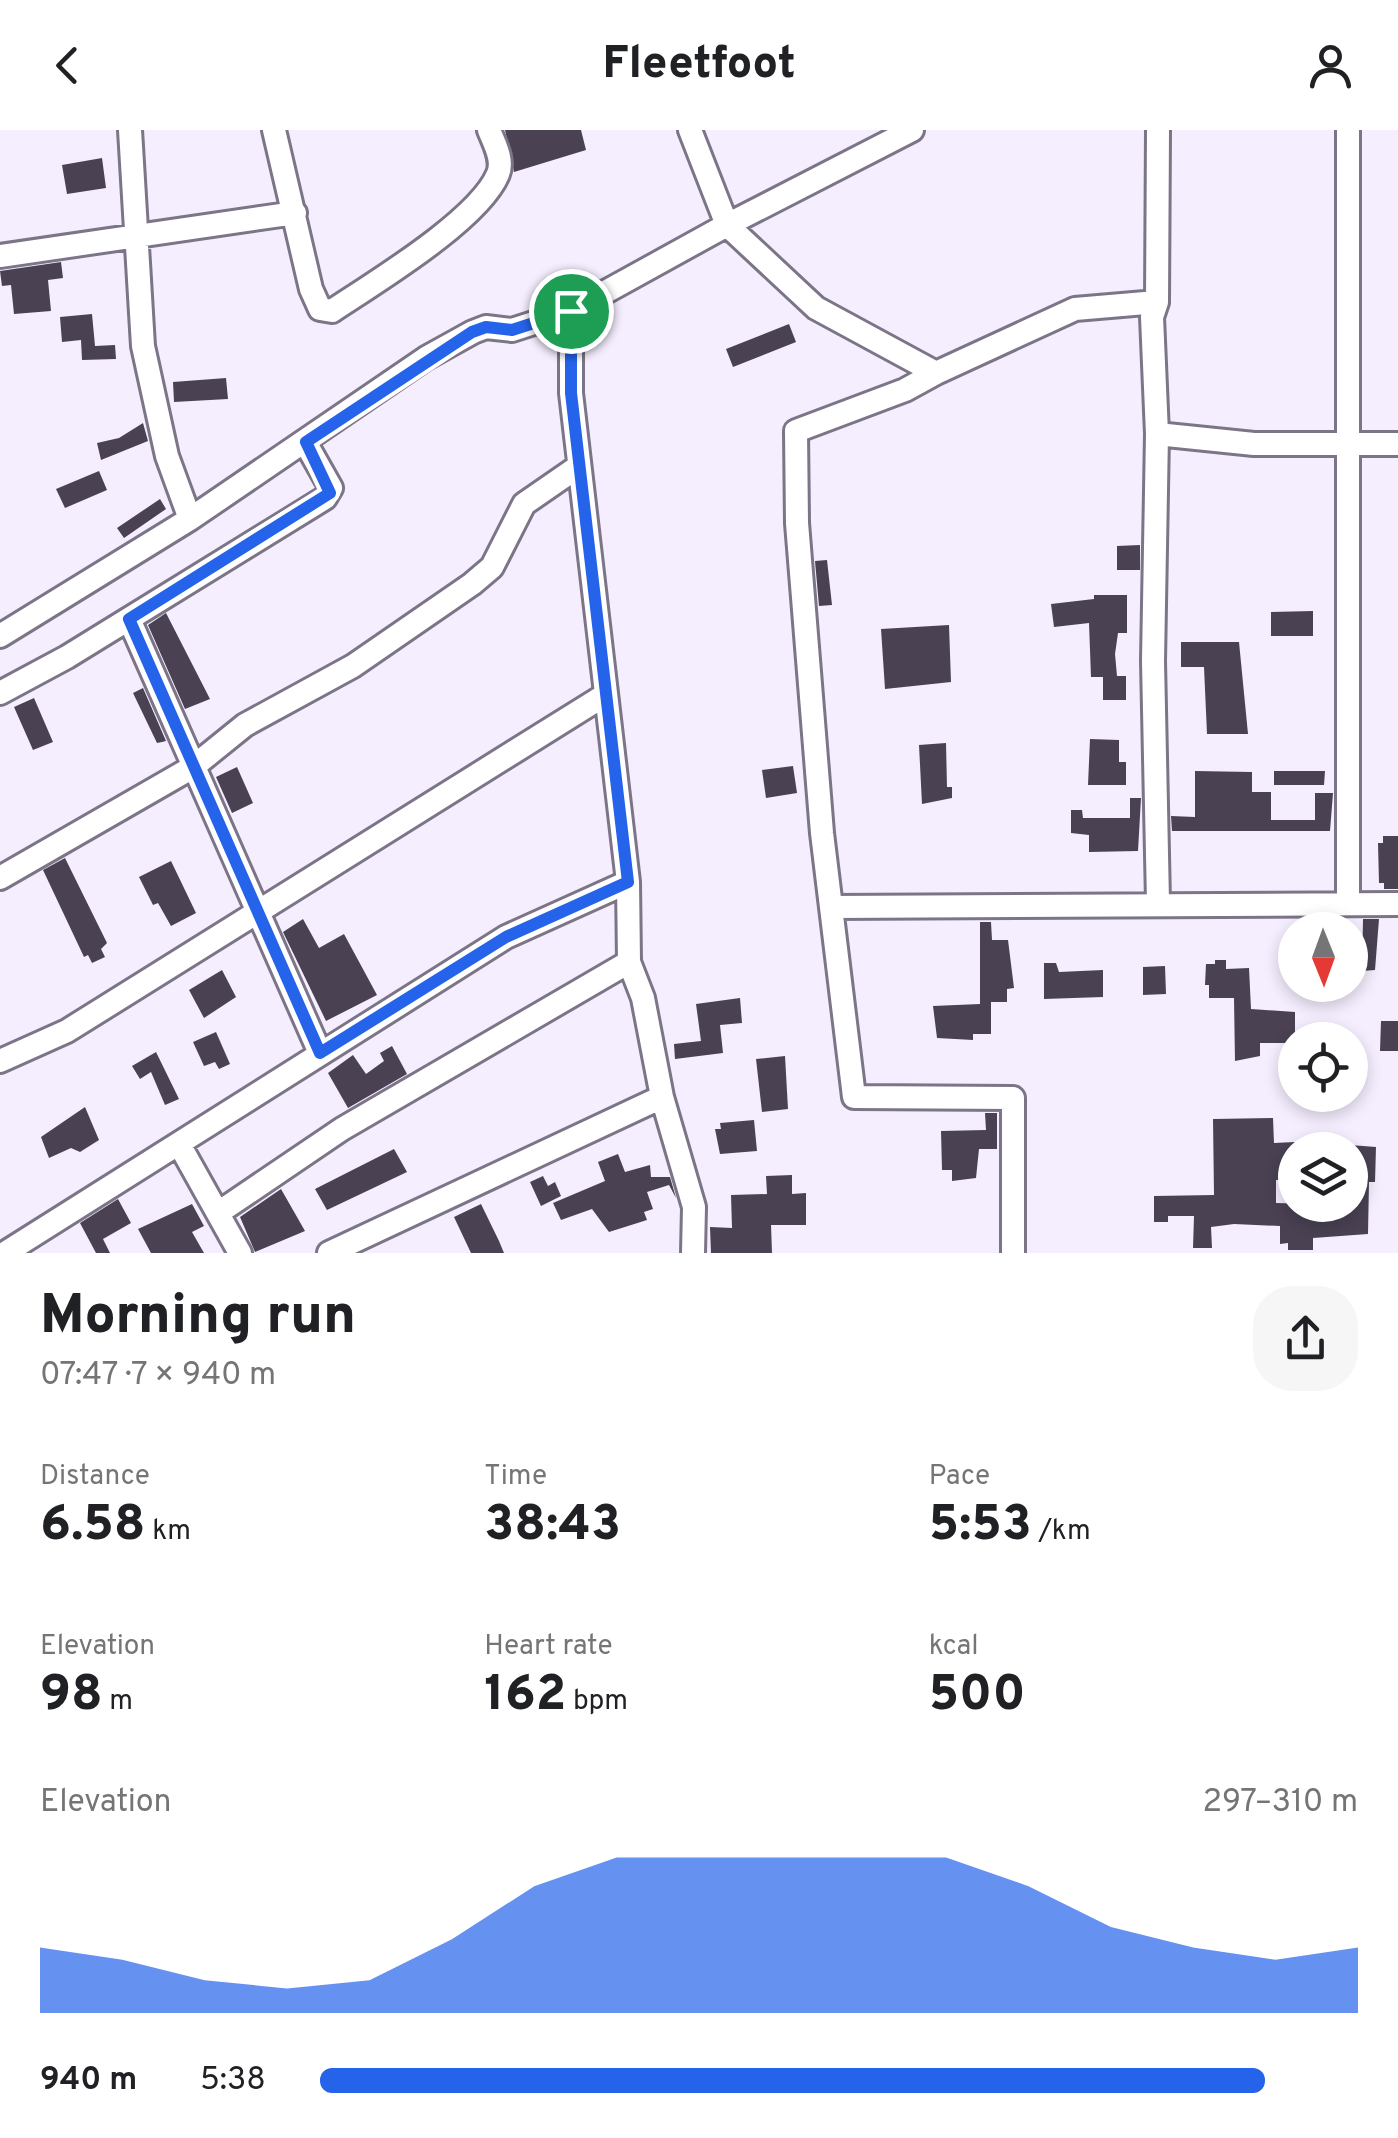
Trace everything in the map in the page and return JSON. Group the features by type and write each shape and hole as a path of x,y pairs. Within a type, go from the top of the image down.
{"street":[{"path":"130,130 143,346 167,456 190,519"},
{"path":"274,130 311,289 320,309 332,311 411,260 466,213 498,174 500,157 489,130"},
{"path":"690,130 726,225 816,308 936,372"},
{"path":"0,636 190,519 472,332 486,327 512,330 571,311 726,225 912,130"},
{"path":"1158,130 1157,302 1152,317 1157,434 1153,661 1158,902"},
{"path":"1348,130 1348,903"},
{"path":"0,256 295,213"},
{"path":"1014,1253 1013,1098 854,1097 830,908 797,523 796,431 905,390 1074,309 1157,302"},
{"path":"571,311 571,393 628,882 629,962 643,998 662,1098 694,1207 693,1253"},
{"path":"1157,434 1254,444 1398,444"},
{"path":"0,694 129,619 330,493 306,442"},
{"path":"0,878 193,767 245,725 353,666 472,584 492,567 524,504 579,466"},
{"path":"129,619 320,1053"},
{"path":"0,1061 67,1030 605,695"},
{"path":"5,1253 506,937 628,882"},
{"path":"830,908 1158,902 1398,904"},
{"path":"218,1214 342,1129 629,962"},
{"path":"329,1253 662,1098"},
{"path":"179,1144 240,1253"}],"building":[{"path":"505,130 581,130 586,150 514,172"},
{"path":"102,158 106,188 67,194 62,165"},
{"path":"61,262 63,278 48,280 51,311 14,314 11,285 2,286 0,271"},
{"path":"92,314 95,346 115,345 116,359 82,360 81,340 62,342 60,317"},
{"path":"789,324 796,342 733,367 726,349"},
{"path":"226,378 228,399 174,402 173,382"},
{"path":"143,423 148,441 101,460 97,443 119,438"},
{"path":"99,471 107,490 65,508 56,489"},
{"path":"160,499 166,509 124,538 117,528"},
{"path":"1140,545 1140,570 1117,570 1117,546"},
{"path":"827,560 832,605 819,606 815,561"},
{"path":"1094,595 1127,595 1127,633 1118,633 1115,654 1117,676 1126,676 1126,700 1103,700 1103,677 1091,677 1089,623 1054,627 1051,604 1094,599"},
{"path":"1313,611 1313,636 1271,636 1271,612"},
{"path":"166,613 210,699 185,709 148,625"},
{"path":"949,625 951,682 885,689 881,629"},
{"path":"1181,642 1239,642 1248,734 1207,734 1204,667 1181,667"},
{"path":"143,688 166,741 157,743 133,693"},
{"path":"34,698 53,742 33,750 14,707"},
{"path":"1090,739 1119,740 1119,762 1126,762 1126,785 1088,785"},
{"path":"946,743 947,787 952,787 952,798 922,804 919,745"},
{"path":"793,766 797,793 766,798 762,770"},
{"path":"237,767 253,803 232,813 216,777"},
{"path":"1195,771 1252,772 1252,792 1271,792 1271,820 1315,820 1315,793 1333,793 1330,831 1172,831 1171,816 1195,817"},
{"path":"1274,771 1325,771 1324,785 1274,785"},
{"path":"1130,798 1141,798 1138,851 1089,852 1089,835 1071,833 1071,810 1082,810 1083,818 1130,818"},
{"path":"1383,836 1398,836 1398,889 1384,889 1384,883 1379,883 1378,843 1383,843"},
{"path":"65,858 107,943 101,949 105,957 92,963 88,955 84,957 43,870"},
{"path":"171,861 196,913 171,926 158,903 153,905 139,877"},
{"path":"303,919 319,948 344,934 377,995 326,1021 283,932"},
{"path":"1368,919 1379,919 1375,970 1368,971"},
{"path":"980,922 991,922 992,940 1008,940 1014,988 1007,989 1007,1002 991,1002 991,1034 973,1034 973,1040 937,1038 933,1006 980,1004"},
{"path":"1215,960 1226,960 1226,969 1249,968 1251,1009 1295,1012 1295,1022 1278,1022 1278,1043 1260,1043 1260,1056 1235,1061 1234,998 1209,998 1209,985 1205,985 1206,964 1215,964"},
{"path":"1044,963 1056,963 1059,972 1103,970 1103,997 1044,999"},
{"path":"1165,966 1166,994 1143,995 1143,967"},
{"path":"222,970 236,997 204,1018 189,990"},
{"path":"740,998 742,1023 720,1025 723,1053 675,1059 674,1044 701,1041 696,1004"},
{"path":"1381,1021 1398,1021 1398,1051 1380,1051"},
{"path":"216,1032 230,1064 219,1069 215,1062 204,1066 193,1042"},
{"path":"392,1046 407,1074 348,1108 328,1073 353,1055 366,1074 384,1061 380,1053"},
{"path":"156,1052 179,1099 165,1105 151,1072 140,1079 132,1066"},
{"path":"785,1056 788,1109 762,1112 756,1059"},
{"path":"85,1107 99,1140 80,1152 71,1148 49,1158 41,1137"},
{"path":"985,1113 997,1113 997,1149 979,1149 976,1178 952,1181 952,1170 942,1170 941,1131 986,1130"},
{"path":"1273,1118 1274,1143 1278,1143 1278,1222 1368,1222 1368,1146 1376,1147 1375,1182 1369,1182 1368,1234 1313,1238 1313,1250 1288,1250 1288,1243 1280,1244 1280,1226 1234,1224 1211,1227 1212,1248 1193,1248 1194,1216 1168,1216 1168,1222 1154,1222 1154,1196 1214,1195 1213,1119"},
{"path":"754,1120 757,1151 720,1154 715,1129 721,1129 720,1123"},
{"path":"394,1149 407,1172 327,1210 315,1189"},
{"path":"618,1154 625,1172 650,1165 651,1177 670,1177 676,1198 669,1185 647,1192 653,1209 644,1212 647,1220 609,1232 592,1209 561,1220 553,1203 605,1181 598,1162"},
{"path":"792,1175 792,1194 806,1193 806,1225 771,1225 772,1253 711,1253 710,1227 732,1228 731,1195 767,1194 766,1176"},
{"path":"543,1176 548,1186 555,1182 561,1196 541,1206 530,1182"},
{"path":"281,1189 305,1231 255,1252 240,1217"},
{"path":"118,1199 131,1223 103,1239 110,1253 96,1253 80,1223"},
{"path":"192,1204 204,1226 192,1232 204,1253 151,1253 138,1229"},
{"path":"481,1204 504,1253 471,1253 454,1217"}],"route":[{"path":"571,311 571,393 628,882 506,937 320,1053 129,619 325,498 331,488 306,442 426,358 486,327 512,330 571,311"}]}
